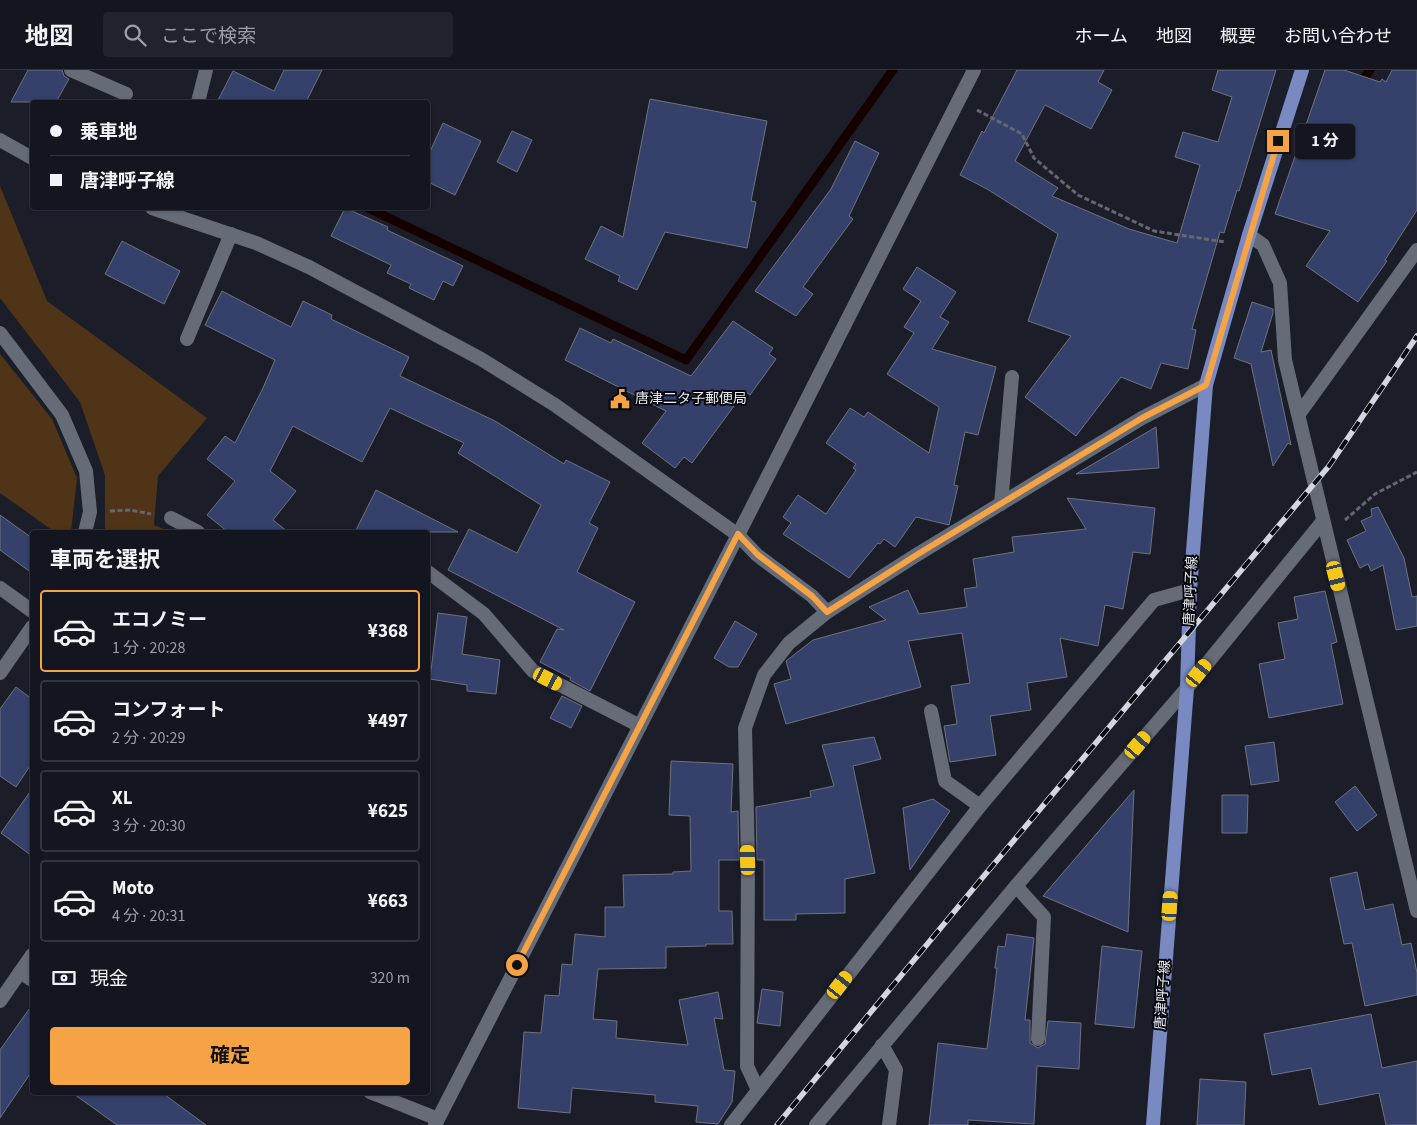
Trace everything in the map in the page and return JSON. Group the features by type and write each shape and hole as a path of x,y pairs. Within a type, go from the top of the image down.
{"main road":[{"name":"唐津呼子線","path":"1153,1125 1187,688 1190,590 1206,385 1249,235 1302,70"}],"street":[{"path":"71,70 126,94"},
{"path":"198,100 206,70"},
{"path":"377,1095 436,1122 974,70"},
{"path":"0,140 30,157"},
{"path":"172,211 256,243 309,267 481,359 555,405 738,534 758,555 812,596 827,612"},
{"path":"187,339 231,234"},
{"path":"1249,235 1263,245 1280,283 1285,360 1299,414 1322,521 1417,911"},
{"path":"1299,414 1417,250"},
{"path":"0,333 62,415 86,471 90,512 86,530"},
{"path":"1001,504 1012,377"},
{"path":"758,1090 747,1066 748,860 745,728 764,675 788,643 827,612 918,554 1142,418 1206,385"},
{"path":"171,518 194,530"},
{"path":"816,1125 1016,886 1187,688 1322,521"},
{"path":"430,574 484,614 533,671 640,726"},
{"path":"0,588 30,610"},
{"path":"731,1125 980,806 1154,600 1190,590"},
{"path":"0,673 30,630"},
{"path":"931,711 945,781 980,806"},
{"path":"1016,886 1044,917 1038,1039"},
{"path":"0,1001 30,958"},
{"path":"20,972 30,979"},
{"path":"882,1046 896,1070 890,1125"}],"path":[{"path":"959,100 1022,134 1034,158 1078,195 1154,231 1226,242 1249,235"},
{"path":"1322,521 1334,529 1375,494 1417,472"},
{"path":"90,512 130,510 171,518"}],"shaded area":[{"path":"0,186 47,301 207,418 158,476 154,525 166,530 105,530 105,475 80,402 0,298"},
{"path":"0,354 52,419 77,478 71,530 52,530 0,493"}],"building":[{"path":"28,70 62,70 64,76 69,79 57,100 11,102"},
{"path":"284,70 322,70 307,100 218,100 233,71 274,91"},
{"path":"1017,70 1104,70 1098,82 1112,90 1091,129 1045,105 1015,161 1058,188 1052,196 1129,229 1177,243 1200,165 1175,157 1183,132 1218,142 1232,97 1212,90 1218,70 1276,70 1239,191 1237,190 1224,233 1220,232 1192,329 1196,330 1188,369 1161,363 1151,389 1121,377 1076,436 1025,397 1071,336 1028,321 1058,234 987,189 960,175 982,131 984,133"},
{"path":"1325,70 1344,70 1380,82 1382,79 1386,82 1392,70 1417,70 1417,210 1385,260 1387,261 1358,302 1306,266 1330,231 1275,214"},
{"path":"650,99 767,121 751,201 756,202 747,248 665,232 637,290 618,281 620,276 585,259 601,226 623,237"},
{"path":"443,123 481,141 455,195 430,183 430,152"},
{"path":"512,131 532,140 517,172 497,162"},
{"path":"855,141 879,153 849,216 853,219 803,287 813,294 796,316 755,291 831,189"},
{"path":"344,210 350,210 388,227 387,230 463,266 453,286 443,281 434,300 409,288 411,284 387,273 391,265 331,236"},
{"path":"122,241 180,271 164,304 105,274"},
{"path":"917,267 956,292 940,317 949,322 932,349 996,367 978,435 965,432 954,485 958,486 949,525 916,517 895,547 884,539 880,544 878,543 849,578 783,534 791,523 783,517 798,495 826,514 856,470 853,468 856,464 826,443 850,408 864,417 868,412 929,453 939,407 887,374 914,333 904,327 921,301 903,289"},
{"path":"222,291 291,327 303,301 332,315 331,319 409,357 400,376 495,421 564,464 566,460 610,482 589,523 598,528 577,572 635,602 590,691 570,680 571,678 540,662 557,629 564,630 448,570 469,529 517,553 541,505 458,453 464,443 390,408 362,462 293,426 270,471 296,491 273,520 286,530 226,530 207,515 235,481 207,459 225,436 235,443 275,360 205,325"},
{"path":"1252,302 1273,309 1261,352 1271,350 1291,445 1288,443 1273,466 1251,364 1234,358"},
{"path":"733,321 773,348 769,354 776,359 750,395 745,391 692,463 684,457 675,468 642,443 666,411 565,360 580,328 611,343 613,339 691,376"},
{"path":"1156,427 1159,468 1076,474"},
{"path":"376,490 458,532 430,532 430,530 356,530"},
{"path":"1067,498 1155,508 1150,554 1133,552 1123,609 1105,605 1098,646 1060,638 1067,677 1027,683 1031,710 990,716 996,755 950,762 944,726 957,724 951,686 970,683 962,633 908,641 921,687 786,724 774,684 791,679 786,661 813,640 886,620 869,607 908,590 919,614 967,607 964,589 977,587 973,559 1014,552 1012,537 1086,529"},
{"path":"1378,507 1404,558 1412,597 1417,596 1417,626 1396,630 1383,565 1371,571 1368,564 1360,568 1347,540 1366,531 1361,521 1372,516 1371,509"},
{"path":"0,515 30,537 30,572 0,550"},
{"path":"1325,591 1337,642 1331,644 1343,704 1269,718 1259,664 1285,659 1278,623 1298,619 1294,597"},
{"path":"438,613 467,617 462,654 500,660 496,694 467,691 467,685 430,679"},
{"path":"735,621 757,634 738,667 729,667 714,658"},
{"path":"16,687 30,698 30,766 16,787 0,776 0,709"},
{"path":"562,696 582,706 571,728 550,718"},
{"path":"874,737 881,759 853,766 875,873 845,879 845,913 796,914 796,920 764,920 764,860 757,860 756,807 811,797 810,791 834,786 822,745"},
{"path":"1274,742 1279,781 1251,785 1245,746"},
{"path":"671,761 733,764 731,812 738,811 739,860 719,860 719,911 732,911 733,944 666,947 666,968 598,969 593,1019 617,1021 616,1038 688,1045 679,1000 718,992 723,1019 714,1018 724,1070 735,1071 732,1102 718,1124 696,1122 698,1106 655,1102 655,1095 572,1088 570,1113 518,1108 524,1032 541,1033 545,995 559,996 562,964 572,965 575,934 605,937 605,907 624,907 623,875 673,874 673,872 691,871 690,816 669,815"},
{"path":"1355,786 1377,815 1357,831 1335,802"},
{"path":"1134,790 1128,932 1043,896"},
{"path":"30,792 30,855 1,833"},
{"path":"1222,795 1248,795 1247,833 1222,833"},
{"path":"933,799 950,811 910,870 903,808"},
{"path":"1357,872 1365,910 1393,904 1402,945 1411,943 1417,973 1417,995 1365,1006 1352,943 1344,944 1330,878"},
{"path":"1007,934 1034,938 1025,1020 1030,1020 1030,1043 1038,1048 1045,1044 1048,1021 1081,1023 1079,1069 1037,1066 1034,1124 968,1120 968,1125 929,1125 938,1043 987,1049 998,946 1005,947"},
{"path":"1102,946 1142,951 1134,1028 1095,1024"},
{"path":"762,989 783,992 780,1026 757,1023"},
{"path":"30,1008 30,1074 0,1118 0,1050"},
{"path":"1371,1014 1382,1068 1417,1061 1417,1125 1386,1125 1379,1093 1319,1105 1311,1068 1272,1075 1264,1034"},
{"path":"1200,1079 1246,1082 1244,1125 1197,1125"},
{"path":"75,1095 165,1095 206,1125 117,1125"}],"waterway":[{"path":"372,210 686,360 893,70"},
{"path":"1359,85 1370,70"}],"railway":[{"path":"777,1125 1329,466 1417,336"}],"place":[{"name":"唐津二タ子郵便局","path":"620,399"}],"route":[{"path":"517,965 738,534 758,555 812,596 827,612 918,554 1142,418 1206,385 1278,141"}]}
